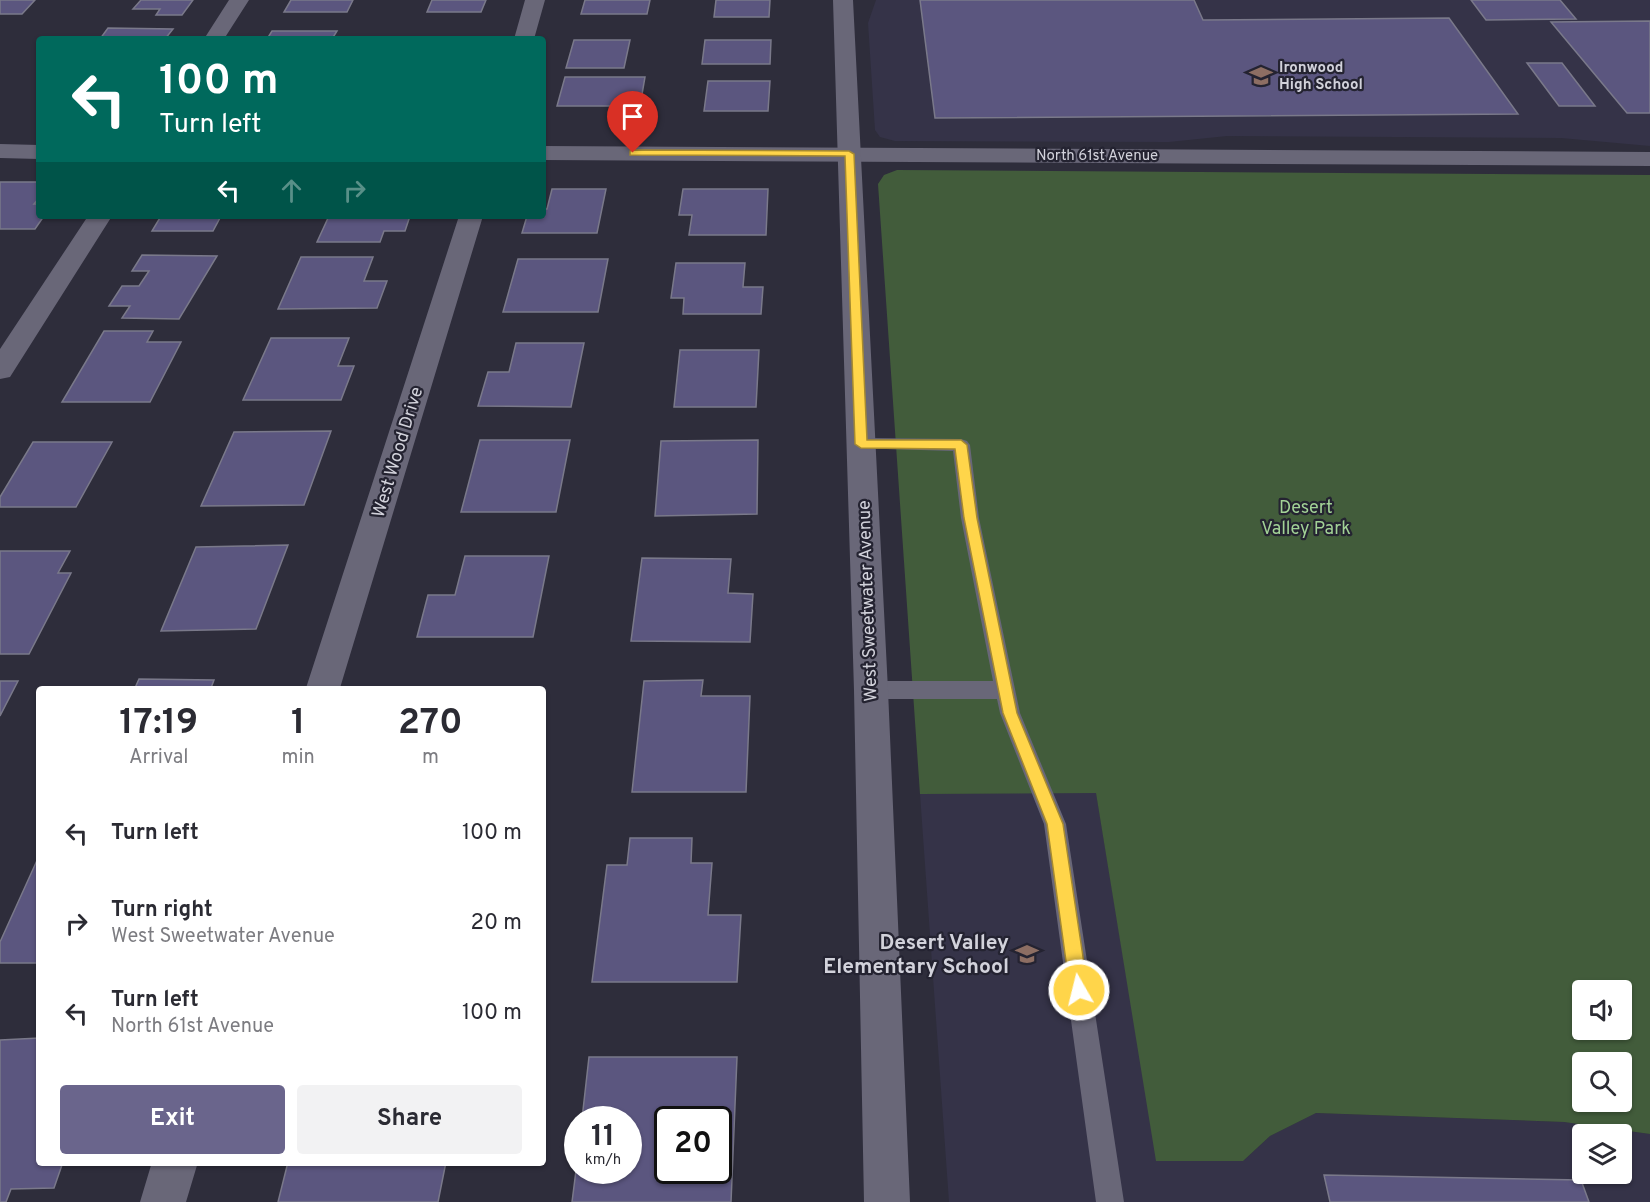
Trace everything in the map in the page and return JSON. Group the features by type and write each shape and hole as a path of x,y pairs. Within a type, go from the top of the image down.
{"street":[{"path":"216,36 239,0"},
{"path":"525,36 535,0"},
{"name":"West Sweetwater Avenue","path":"843,0 871,690 887,1202"},
{"path":"0,151 36,152"},
{"name":"North 61st Avenue","path":"546,153 1650,159"},
{"path":"0,370 98,219"},
{"name":"West Wood Drive","path":"324,686 470,219"},
{"path":"163,1202 174,1166"}],"lane":[{"path":"861,444 961,445 970,518 1010,713 1055,824 1110,1202"},
{"path":"871,690 1005,690"}],"shaded area":[{"name":"Ironwood High School","path":"876,0 1650,0 1650,146 1561,138 1227,136 1169,142 895,141 880,137 875,130 868,23"},
{"name":"Desert Valley Elementary School","path":"1096,792 1157,1161 1243,1161 1270,1136 1316,1113 1564,1122 1578,1124 1572,1124 1572,1184 1632,1184 1632,1131 1650,1134 1650,1202 949,1202 920,794"}],"green space":[{"name":"Desert Valley Park","path":"897,170 1650,175 1650,1134 1632,1131 1632,1124 1578,1124 1316,1113 1270,1136 1243,1161 1156,1161 1096,793 920,794 878,184 884,175"}],"building":[{"path":"0,0 35,0 22,14 0,14"},
{"path":"141,0 193,0 182,15 156,15 160,9 133,9"},
{"path":"291,0 353,0 347,12 284,12"},
{"path":"432,0 486,0 481,12 427,12"},
{"path":"585,0 650,0 647,14 581,14"},
{"path":"716,0 770,0 769,17 714,17"},
{"path":"920,0 1194,0 1203,20 1449,18 1518,114 935,118"},
{"path":"1471,0 1560,0 1576,19 1486,20"},
{"path":"1650,21 1650,113 1627,113 1551,22"},
{"path":"108,28 173,29 167,36 102,36"},
{"path":"272,31 337,31 334,36 269,36"},
{"path":"574,40 630,40 624,68 566,68"},
{"path":"705,40 771,40 770,64 702,64"},
{"path":"1527,63 1562,63 1595,106 1559,106"},
{"path":"565,77 645,77 640,106 557,106"},
{"path":"708,81 770,81 768,111 704,111"},
{"path":"0,182 36,182 34,204 36,204 36,219 42,219 35,229 0,229"},
{"path":"552,189 606,189 597,233 522,233 526,219 546,219"},
{"path":"683,189 768,189 766,235 689,235 692,215 679,215"},
{"path":"159,219 219,219 213,231 152,231"},
{"path":"328,219 409,219 405,231 384,231 380,242 317,242"},
{"path":"142,255 217,256 179,319 122,318 130,306 109,306 122,286 139,286 149,271 132,271"},
{"path":"301,257 373,257 364,281 387,281 377,308 278,309"},
{"path":"518,259 608,259 598,312 503,312"},
{"path":"676,263 745,263 743,287 763,287 761,314 683,314 684,298 671,298"},
{"path":"104,331 153,331 147,342 181,342 150,402 62,402"},
{"path":"271,338 349,338 338,366 354,366 341,400 243,400"},
{"path":"516,343 584,343 571,407 478,406 488,372 509,372"},
{"path":"680,350 759,350 756,407 674,407"},
{"path":"331,431 304,505 201,506 234,432"},
{"path":"480,440 570,440 556,512 461,512"},
{"path":"758,440 757,514 655,516 661,441"},
{"path":"33,442 112,442 76,507 0,507 0,497"},
{"path":"288,545 256,629 161,631 196,547"},
{"path":"0,551 70,551 58,573 71,573 29,654 0,654"},
{"path":"465,556 549,556 533,637 417,637 428,595 455,595"},
{"path":"642,558 731,559 728,593 753,594 750,642 631,641"},
{"path":"139,679 214,680 212,686 136,686"},
{"path":"703,680 701,696 750,696 746,792 632,792 644,681"},
{"path":"0,681 18,681 0,716"},
{"path":"630,838 692,838 691,863 712,863 708,915 741,915 737,982 592,982 607,865 627,865"},
{"path":"36,863 36,963 0,963 0,942"},
{"path":"36,1038 36,1166 62,1166 54,1188 11,1189 6,1202 0,1202 0,1040"},
{"path":"589,1057 737,1057 732,1178 732,1106 654,1106 654,1184 732,1184 731,1202 572,1202 574,1184 642,1184 642,1106 583,1106"},
{"path":"287,1166 445,1166 438,1202 278,1202"},
{"path":"1324,1175 1572,1180 1572,1184 1582,1184 1589,1202 1330,1202"}],"place":[{"name":"Ironwood High School","path":"1261,76"},
{"name":"Desert Valley Elementary School","path":"1027,954"}],"route":[{"path":"633,153 849,154 861,444 961,445 970,518 1010,713 1055,824 1079,990"}]}
